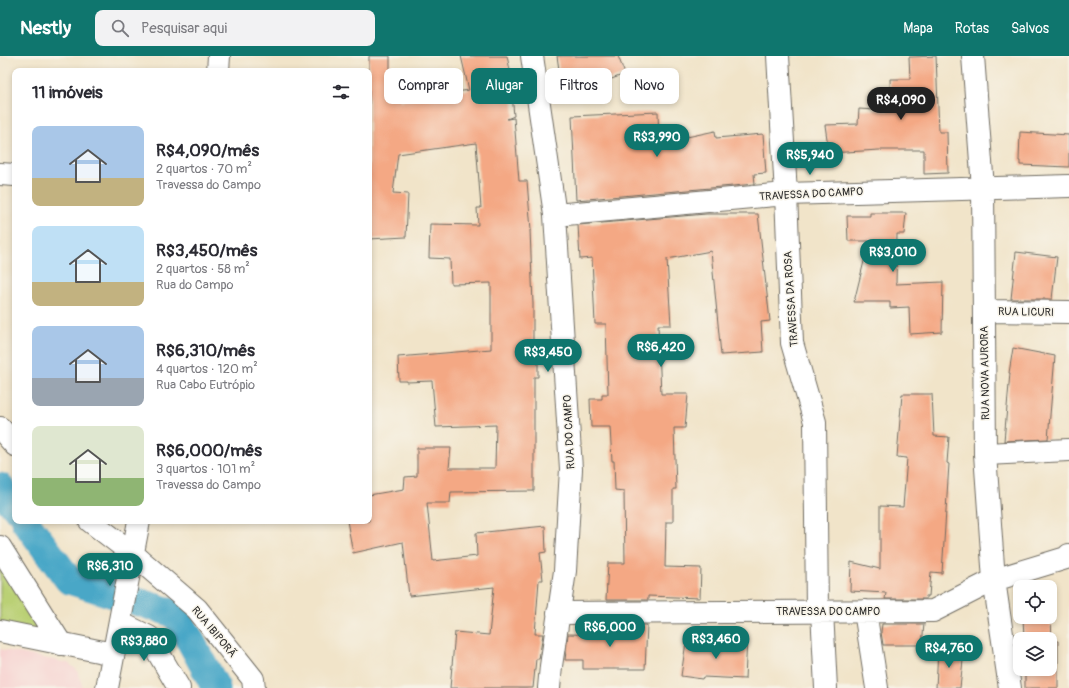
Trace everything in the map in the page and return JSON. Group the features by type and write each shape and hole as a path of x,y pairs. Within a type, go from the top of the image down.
{"street":[{"path":"218,68 220,56"},
{"name":"RUA DO CAMPO","path":"532,56 555,215 571,469 565,571 558,613 549,688"},
{"name":"TRAVESSA DA ROSA","path":"778,56 786,194 792,343 815,422 820,611 826,688"},
{"name":"RUA NOVA AURORA","path":"973,56 983,188 985,454 994,580 1010,688"},
{"path":"0,174 12,175"},
{"name":"TRAVESSA DO CAMPO","path":"555,215 786,194 1069,186"},
{"name":"RUA LICURI","path":"984,311 1069,312"},
{"path":"0,428 12,442"},
{"path":"985,454 1069,450"},
{"name":"RUA IBIPORÃ","path":"94,524 197,609 253,679 254,688"},
{"path":"107,688 138,524"},
{"path":"0,546 60,644"},
{"name":"TRAVESSA DO CAMPO","path":"558,613 933,611 994,580 1066,558 1069,555"},
{"path":"865,611 877,688"},
{"path":"120,623 149,637 180,688"},
{"path":"0,631 113,654"}],"shaded area":[{"path":"0,649 68,663 77,670 83,688 0,688"}],"green space":[{"path":"0,565 46,640 0,631"}],"building":[{"path":"369,56 390,56 390,68 384,68 384,104 463,104 463,91 469,90 461,56 507,56 510,68 471,68 471,104 513,104 514,116 507,119 514,118 519,181 527,181 531,230 533,349 538,349 538,377 534,377 534,491 451,492 450,503 427,503 433,561 477,556 476,533 545,526 546,552 540,553 543,580 539,580 535,634 543,634 539,659 536,659 533,688 450,688 455,632 489,635 494,587 409,596 403,542 353,553 348,524 372,524 372,494 404,489 405,477 417,476 417,448 451,448 449,468 495,468 496,425 436,427 432,381 399,381 398,357 491,349 491,283 451,284 450,259 429,258 430,224 478,225 477,208 481,208 476,143 398,154 393,193 408,194 406,237 372,239 372,68 369,68"},
{"path":"557,56 618,56 623,68 620,68 620,76 612,79 612,68 559,68"},
{"path":"936,56 939,132 947,132 948,173 924,174 924,150 879,150 829,153 825,125 858,124 859,109 891,111 890,79 910,79 909,57"},
{"path":"658,112 659,143 715,131 716,138 763,134 766,173 754,174 755,184 576,200 572,116"},
{"path":"1020,132 1069,135 1069,167 1020,165"},
{"path":"870,213 906,213 904,234 897,234 896,284 943,282 942,332 910,334 909,307 890,308 890,302 854,302 869,241 848,241 847,216 870,216"},
{"path":"706,214 758,214 770,321 761,322 763,352 721,355 711,251 667,259 671,325 658,325 661,394 688,394 685,428 674,428 676,489 673,489 673,522 666,522 665,567 701,568 700,598 648,596 648,600 606,600 608,563 625,563 624,491 615,490 614,461 612,461 610,427 591,427 590,399 602,399 602,394 608,394 606,324 595,324 592,258 580,259 578,225"},
{"path":"1016,252 1057,257 1052,299 1011,299"},
{"path":"1013,348 1055,356 1048,439 1004,441 1009,373"},
{"path":"902,394 932,394 934,436 949,437 947,463 949,464 942,573 931,572 929,596 926,596 926,599 885,599 886,593 850,591 851,562 880,569 880,506 903,507 907,458 897,457"},
{"path":"882,624 924,624 922,645 883,645 881,632"},
{"path":"1023,624 1051,624 1052,632 1024,632"},
{"path":"605,625 647,625 645,669 583,669 583,660 565,660 568,634 605,635"},
{"path":"723,638 747,638 745,679 703,677 702,679 681,676 686,642 722,648"},
{"path":"1058,641 1058,688 1025,688 1025,676 1057,676"},
{"path":"938,649 964,651 960,688 936,688"}],"waterway":[{"path":"0,487 12,503"},
{"path":"27,524 69,580 176,614 216,688"}]}
